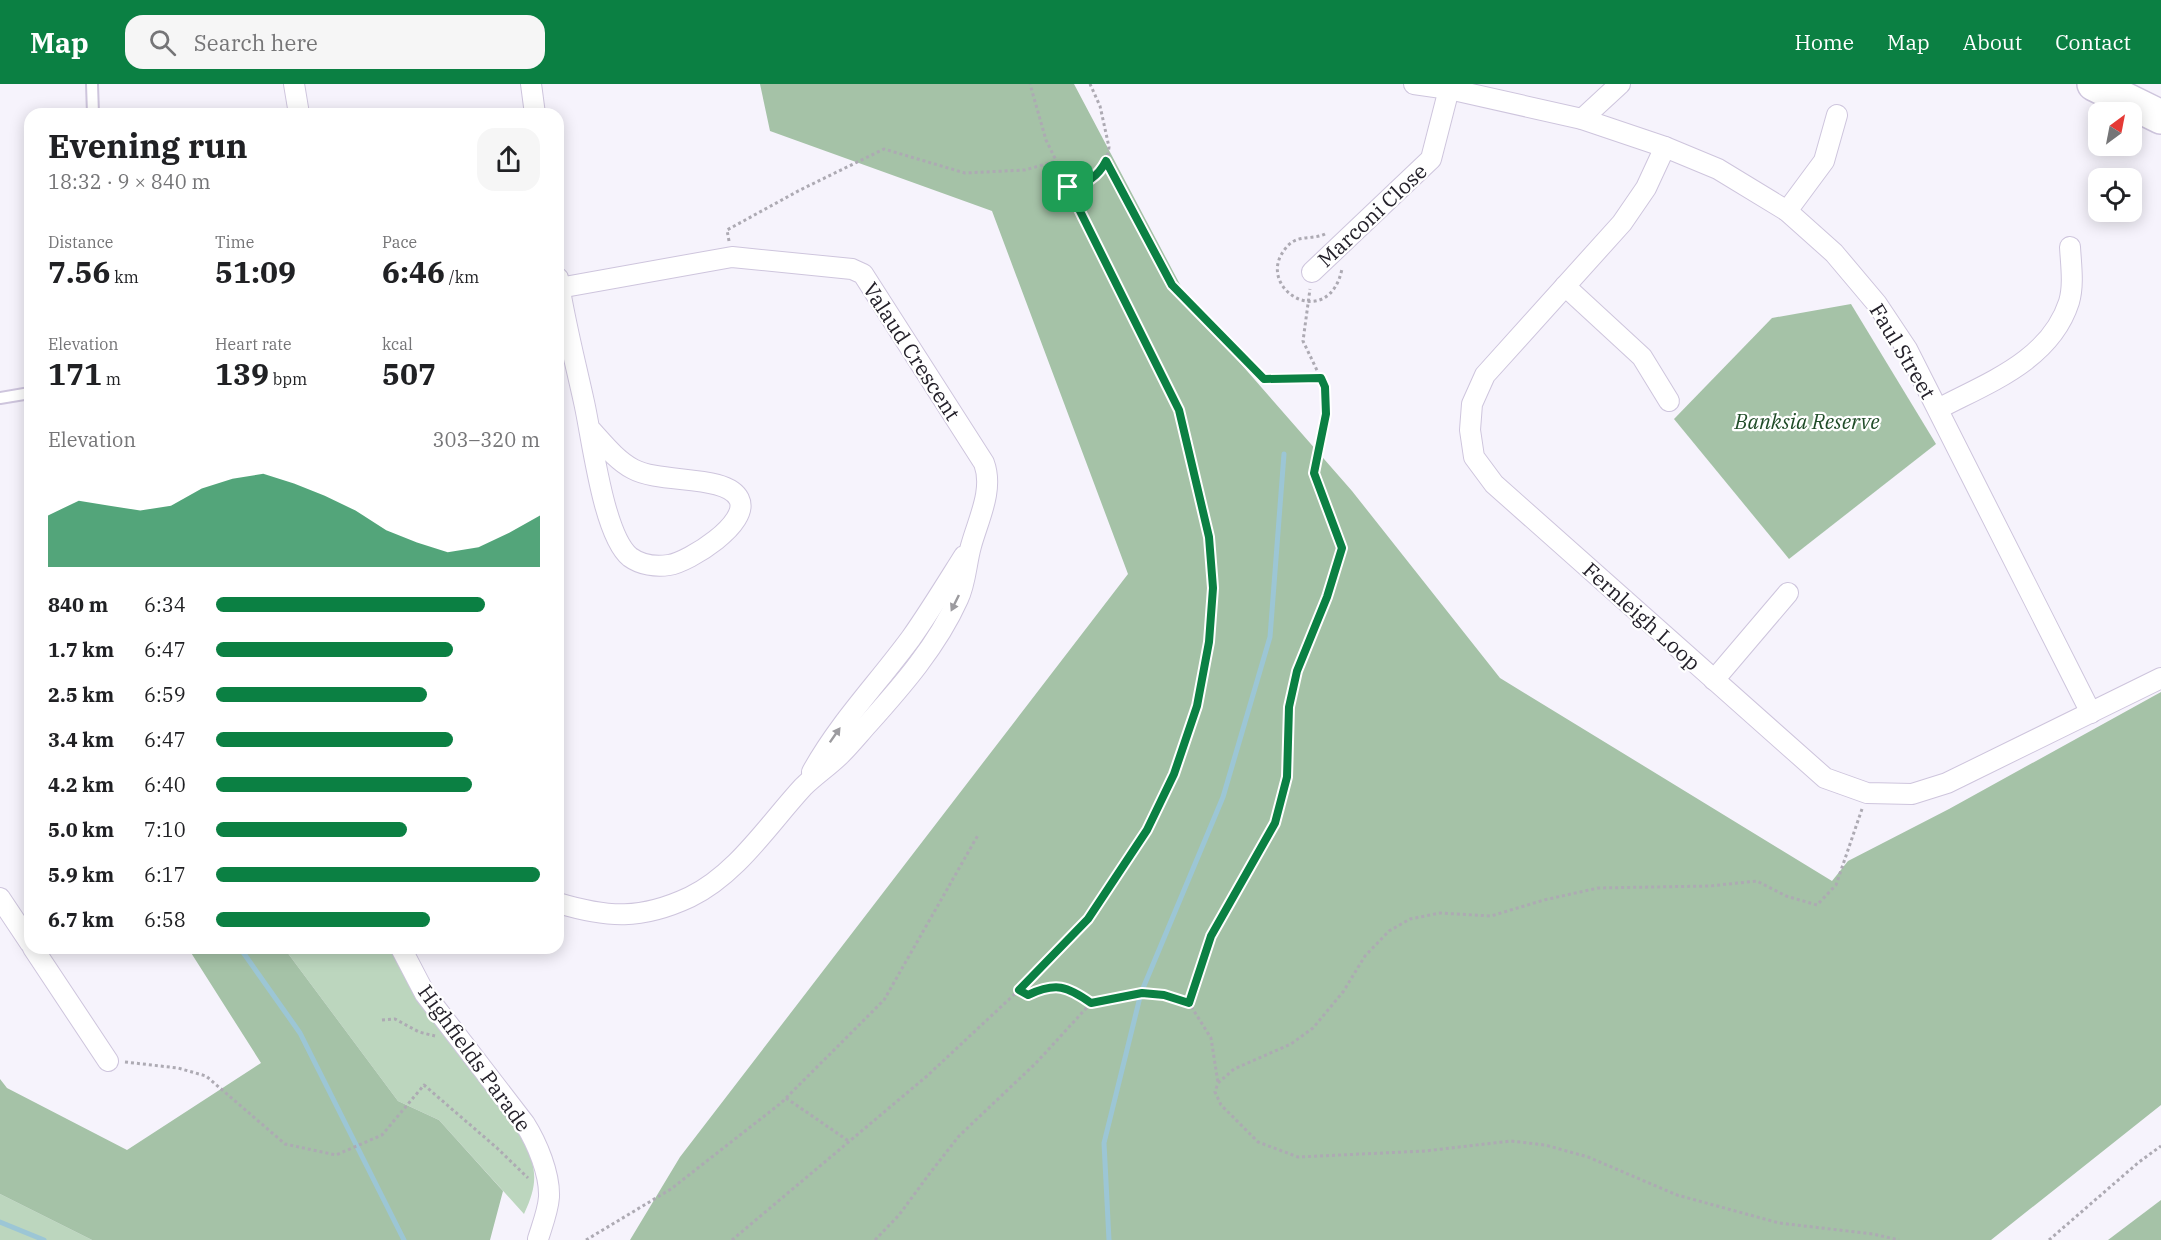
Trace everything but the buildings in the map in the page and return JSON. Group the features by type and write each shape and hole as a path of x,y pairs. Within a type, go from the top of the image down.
{"highway":[{"path":"2094,84 2161,117"}],"street":[{"path":"294,84 297,108"},
{"path":"531,84 534,108"},
{"name":"Faul Street","path":"1414,84 1449,89 1582,119 1665,147 1718,169 1788,212 1834,253 1877,304 1907,349 2091,713"},
{"path":"1582,119 1620,84"},
{"name":"Marconi Close","path":"1312,272 1431,159 1449,89"},
{"path":"1788,212 1824,161 1837,115"},
{"name":"Fernleigh Loop","path":"1665,147 1646,189 1622,223 1485,375 1472,404 1470,430 1474,457 1494,484 1825,778 1867,793 1912,794 1947,783 2161,678"},
{"path":"1938,409 2025,363 2042,347 2069,302 2072,282 2070,247"},
{"name":"Valaud Crescent","path":"564,282 732,257 852,269 863,274 987,471 988,478 981,516 971,547 911,637 822,754 805,785 733,866 713,883 692,896 664,908 636,915 602,914 564,904"},
{"path":"1566,286 1642,357 1669,401"},
{"path":"564,307 590,429 596,471 608,516 620,543 629,556 653,566 677,563 723,534 737,517 741,508 740,500 728,489 716,483 666,479 634,470 622,462 590,429"},
{"path":"1714,680 1788,593"},
{"path":"0,898 24,934"},
{"path":"37,954 108,1061"},
{"name":"Highfields Parade","path":"404,954 425,994 536,1141 548,1180 549,1198 538,1239"}],"lane":[{"path":"92,84 93,108"},
{"path":"0,398 24,394"}],"path":[{"path":"732,1240 927,1076 1019,990 1088,919 1147,830 1174,774 1197,706 1209,642 1213,588 1209,537 1179,410 1046,140 1030,84"},
{"path":"1068,187 1088,182 1099,173 1106,161 1109,147 1100,106 1090,84"},
{"path":"732,257 727,230 800,190 884,149 965,173 1025,170 1056,161"},
{"path":"1106,161 1172,285 1264,379 1321,378"},
{"path":"1189,1003 1211,936 1275,823 1287,777 1289,707 1297,671 1327,597 1342,548 1314,473 1326,414 1325,387 1303,341 1312,272"},
{"path":"1218,1083 1234,1069 1291,1044 1313,1028 1343,992 1365,956 1389,931 1410,919 1440,913 1491,915 1598,888 1710,886 1757,882 1786,896 1817,905 1836,885 1867,793"},
{"path":"586,1240 671,1189 786,1098 884,1000 978,835"},
{"path":"1019,990 1028,995 1046,987 1073,990 1091,1003"},
{"path":"875,1240 899,1215 960,1136 1036,1063 1091,1003 1142,993 1164,995 1189,1003 1211,1038 1218,1083 1215,1092 1221,1105 1258,1142 1298,1157 1425,1151 1510,1140 1545,1145 1588,1156 1677,1195 1779,1223 1873,1234 1899,1240"},
{"path":"382,1020 395,1019 419,1032 433,1036 445,1036 454,1032"},
{"path":"108,1061 178,1068 206,1076 285,1144 336,1155 382,1135 424,1085 497,1148 549,1198"},
{"path":"786,1098 850,1142"},
{"path":"2049,1240 2139,1162 2161,1146"}],"green space":[{"path":"760,84 1074,84 1193,309 1352,491 1500,678 1832,881 1848,861 1949,809 2161,692 2161,1105 1991,1240 630,1240 680,1157 1128,574 992,211 770,131"},
{"name":"Banksia Reserve","path":"1851,304 1936,444 1789,559 1674,419 1772,318"},
{"path":"192,954 288,954 398,1101 439,1120 503,1191 490,1240 92,1240 0,1194 0,1079 7,1088 127,1150 261,1063"},
{"path":"288,954 396,954 524,1135 533,1166 534,1183 524,1214 439,1120 398,1101"},
{"path":"0,1194 92,1240 0,1240"},
{"path":"2161,1200 2161,1240 2108,1240"}],"waterway":[{"path":"1109,1240 1104,1143 1141,993 1223,797 1270,637 1284,454"},
{"path":"244,954 300,1033 404,1240"},
{"path":"0,1222 44,1240"}],"route":[{"path":"1106,161 1172,285 1264,379 1321,378 1325,387 1326,414 1314,473 1342,548 1327,597 1297,671 1289,707 1287,777 1275,823 1211,936 1189,1003 1164,995 1142,993 1091,1003 1073,990 1046,987 1028,995 1019,990 1088,919 1147,830 1174,774 1197,706 1209,642 1213,588 1209,537 1179,410 1068,187 1082,185 1094,178 1106,161"}]}
